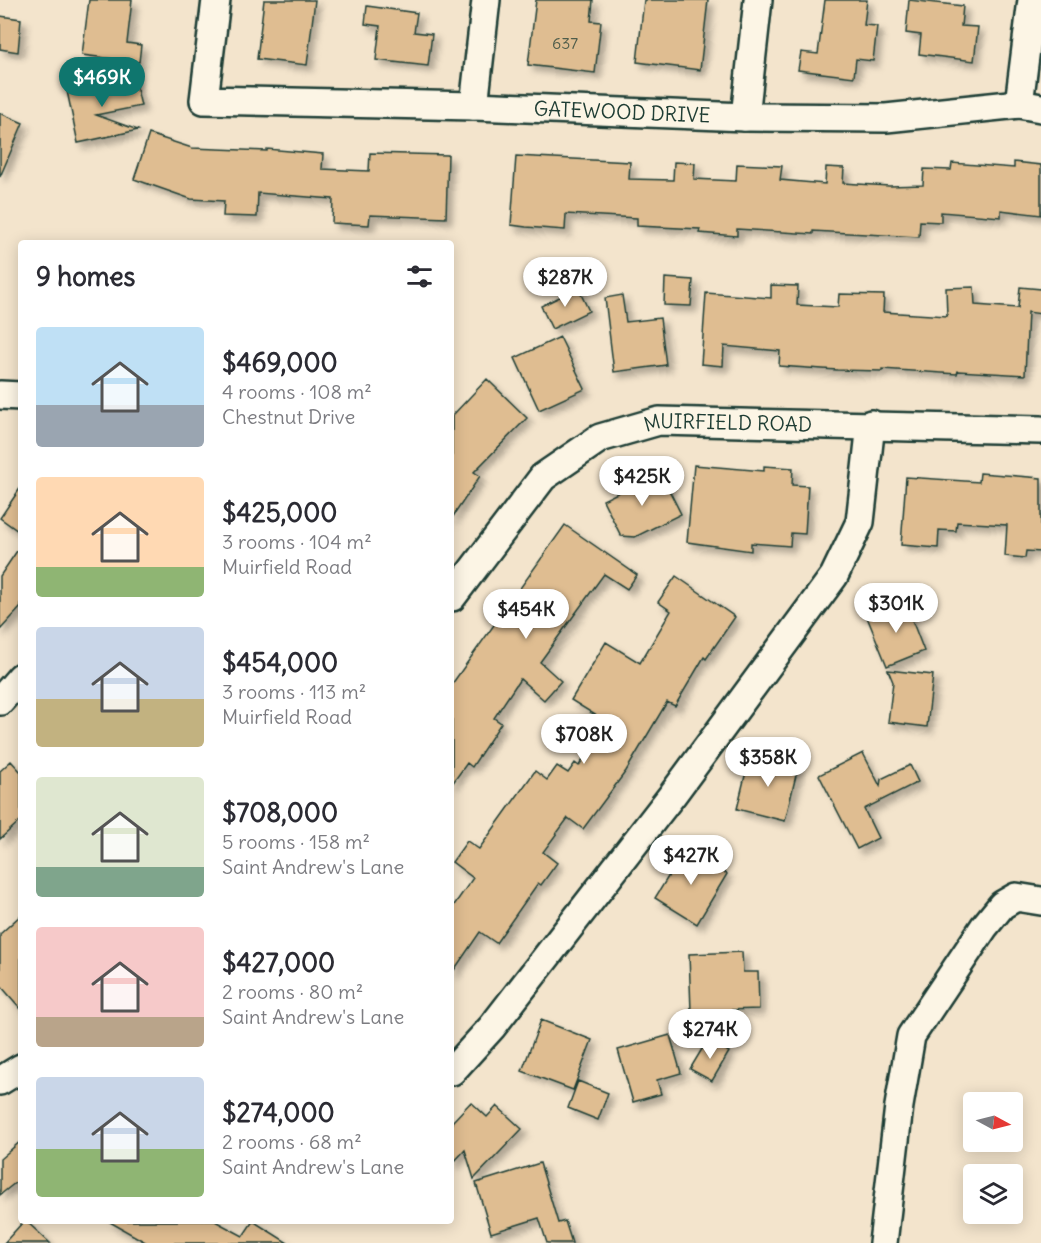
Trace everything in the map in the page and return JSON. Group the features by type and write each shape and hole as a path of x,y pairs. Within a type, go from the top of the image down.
{"street":[{"name":"GATEWOOD DRIVE","path":"216,0 204,100 474,106 745,117 886,118 1030,106"},
{"path":"474,106 486,0"},
{"path":"745,117 758,0"},
{"path":"1030,106 1032,0"},
{"path":"0,395 18,396"},
{"name":"MUIRFIELD ROAD","path":"454,594 543,477 600,438 658,421 871,424 1041,430"},
{"path":"454,1069 492,1027 666,803 834,576 860,522 871,424"},
{"path":"0,700 18,680"},
{"path":"883,1243 899,1106 911,1036 1002,904 1016,897 1041,901"},
{"path":"0,1081 18,1070"}],"building":[{"path":"89,0 132,0 127,43 141,45 139,62 82,55"},
{"path":"264,0 315,0 307,65 257,59"},
{"path":"536,0 593,0 591,21 601,22 595,73 528,65"},
{"path":"644,0 708,0 700,70 637,62"},
{"path":"825,0 867,0 864,25 877,26 873,61 856,59 854,77 798,70 801,52 818,54"},
{"path":"909,0 963,6 961,26 978,27 974,61 919,54 921,35 906,33"},
{"path":"367,6 417,13 414,32 432,34 428,66 376,60 380,26 365,24"},
{"path":"0,16 21,19 18,52 0,49"},
{"path":"134,76 141,106 96,115 138,130 78,143 67,91"},
{"path":"0,113 23,123 0,177"},
{"path":"149,134 192,148 267,151 267,149 323,154 322,169 369,171 370,153 448,155 446,218 370,215 369,225 332,223 333,199 258,193 257,217 223,216 224,201 191,199 134,179"},
{"path":"516,156 630,162 629,179 673,180 674,162 695,163 694,179 736,181 737,164 782,166 780,180 825,184 826,167 844,168 843,183 889,186 923,185 924,169 951,170 952,163 1014,168 1014,162 1041,165 1041,215 1001,210 1001,217 941,212 941,222 920,221 919,237 737,229 737,236 699,233 700,229 637,226 637,218 566,214 565,230 526,227 511,225"},
{"path":"665,278 693,280 691,306 664,305"},
{"path":"771,285 798,286 797,305 838,307 839,294 884,295 883,312 947,316 946,288 974,287 975,305 1018,308 1020,287 1041,289 1041,314 1028,312 1025,375 958,371 957,374 882,369 882,371 837,370 779,366 780,351 724,346 723,366 701,364 706,293 771,298"},
{"path":"578,288 589,311 552,329 541,306"},
{"path":"622,295 626,322 660,318 666,365 614,372 605,298"},
{"path":"560,337 585,389 539,410 515,358"},
{"path":"487,379 527,418 474,472 480,476 454,515 454,414"},
{"path":"694,465 764,471 764,466 793,468 792,485 808,486 805,534 791,533 790,546 751,543 751,551 687,542"},
{"path":"660,472 681,514 635,537 621,536 603,500"},
{"path":"980,473 1041,478 1041,552 1026,551 1025,558 1005,556 1007,525 957,522 956,531 939,530 938,548 901,545 906,477 979,482"},
{"path":"18,491 18,531 0,518"},
{"path":"565,525 637,575 627,589 604,574 540,662 561,681 544,700 520,679 494,718 501,723 472,767 467,763 454,781 454,681"},
{"path":"18,549 18,610 0,630 0,576"},
{"path":"676,576 735,617 706,659 704,657 675,706 667,702 626,771 583,829 568,818 543,852 557,863 541,885 538,883 496,943 480,932 454,970 454,905 473,878 454,864 454,859 467,841 479,849 535,771 547,780 557,766 568,773 575,763 579,766 605,721 571,700 606,642 640,663 671,611 658,602"},
{"path":"905,602 924,651 887,666 867,617"},
{"path":"888,670 933,675 927,727 888,722 893,682"},
{"path":"863,753 880,786 881,779 910,765 918,782 864,809 878,838 857,849 819,775"},
{"path":"750,755 798,767 785,821 737,809"},
{"path":"11,761 18,769 18,823 0,839 0,771"},
{"path":"685,849 727,874 697,924 655,898"},
{"path":"18,918 18,1006 0,985 0,934"},
{"path":"742,952 743,972 758,972 759,1009 691,1011 689,954"},
{"path":"541,1020 592,1040 573,1090 522,1071"},
{"path":"670,1035 681,1073 657,1080 661,1094 633,1102 618,1050"},
{"path":"708,1039 729,1052 712,1081 690,1069"},
{"path":"578,1081 608,1093 598,1120 568,1108"},
{"path":"471,1102 487,1117 497,1106 522,1129 474,1179 465,1150 454,1162 454,1120"},
{"path":"18,1144 18,1180 0,1195 0,1159"},
{"path":"540,1163 558,1223 565,1221 572,1243 547,1243 539,1218 491,1233 476,1183"},
{"path":"21,1224 29,1224 50,1243 4,1243"},
{"path":"113,1224 221,1224 243,1236 251,1224 258,1224 288,1243 147,1243"}]}
